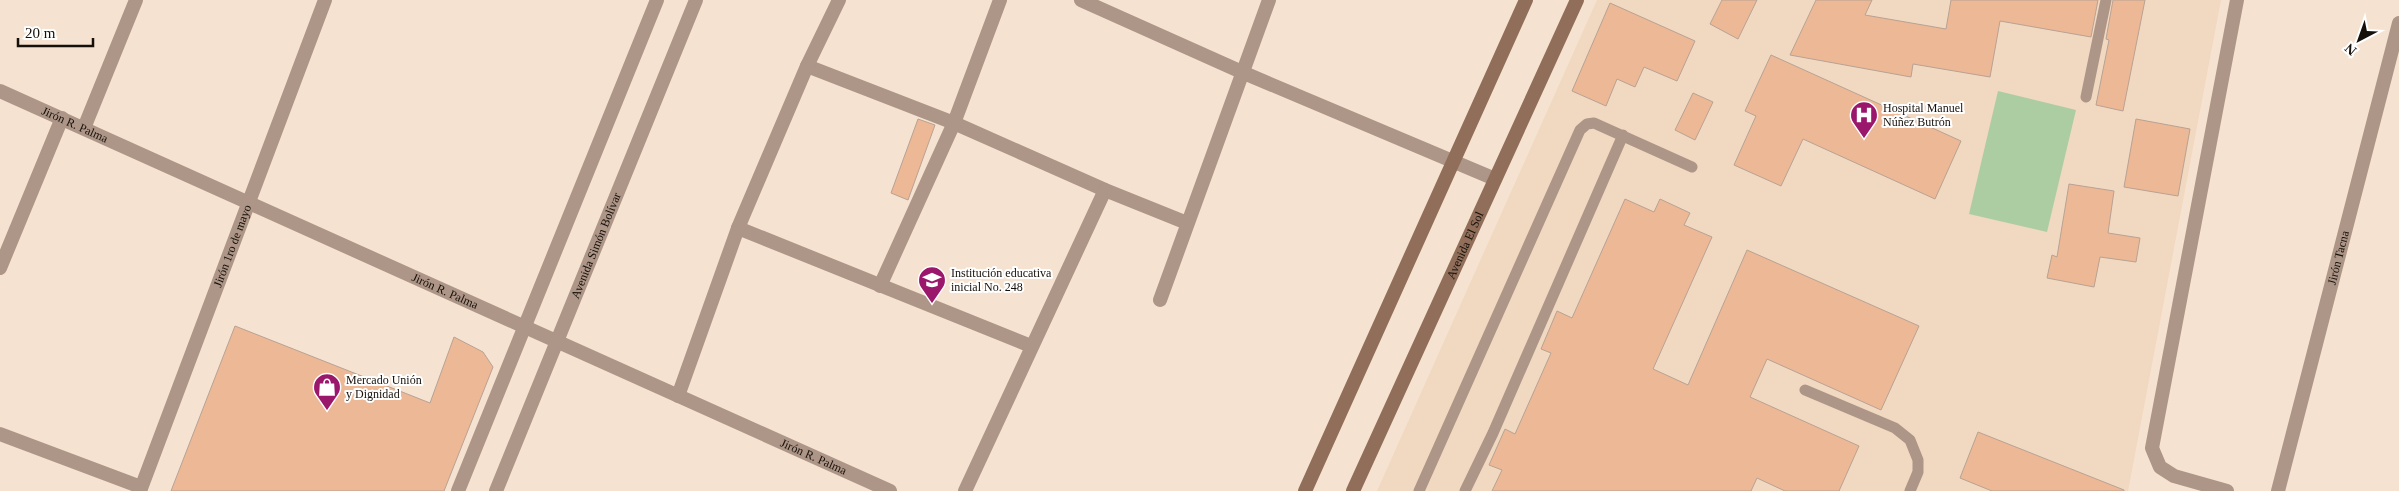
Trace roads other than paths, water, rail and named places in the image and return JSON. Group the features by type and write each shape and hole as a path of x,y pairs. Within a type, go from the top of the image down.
{"main road":[{"path":"1305,491 1526,0"},
{"name":"Avenida El Sol","path":"1353,491 1577,0"}],"street":[{"path":"84,128 136,0"},
{"name":"Jirón 1ro de mayo","path":"141,489 325,0"},
{"path":"458,491 657,0"},
{"name":"Avenida Simón Bolívar","path":"496,491 696,0"},
{"path":"678,396 738,228 807,66 839,0"},
{"path":"880,286 954,123 1000,0"},
{"path":"1081,0 1100,4 1244,73 1495,180"},
{"path":"1160,300 1269,0"},
{"path":"2227,491 2174,476 2160,467 2152,448 2237,0"},
{"name":"Jirón Tacna","path":"2278,491 2399,23"},
{"path":"807,66 954,123 1105,190 1187,223"},
{"name":"Jirón R. Palma","path":"0,90 558,341 870,487 890,491"},
{"path":"0,268 62,118"},
{"path":"964,491 1105,190"},
{"path":"738,228 1031,346"},
{"path":"0,434 141,489"}],"lane":[{"path":"2086,97 2106,0"},
{"path":"1418,491 1576,135 1587,124 1594,123 1623,134 1692,167"},
{"path":"1465,491 1493,433 1623,134"},
{"path":"1805,390 1895,428 1910,440 1918,460 1918,472 1910,491"}],"place":[{"name":"Hospital Manuel Núñez Butrón","path":"1864,139"},
{"name":"Institución educativa inicial No. 248","path":"932,304"},
{"name":"Mercado Unión y Dignidad","path":"327,411"}]}
